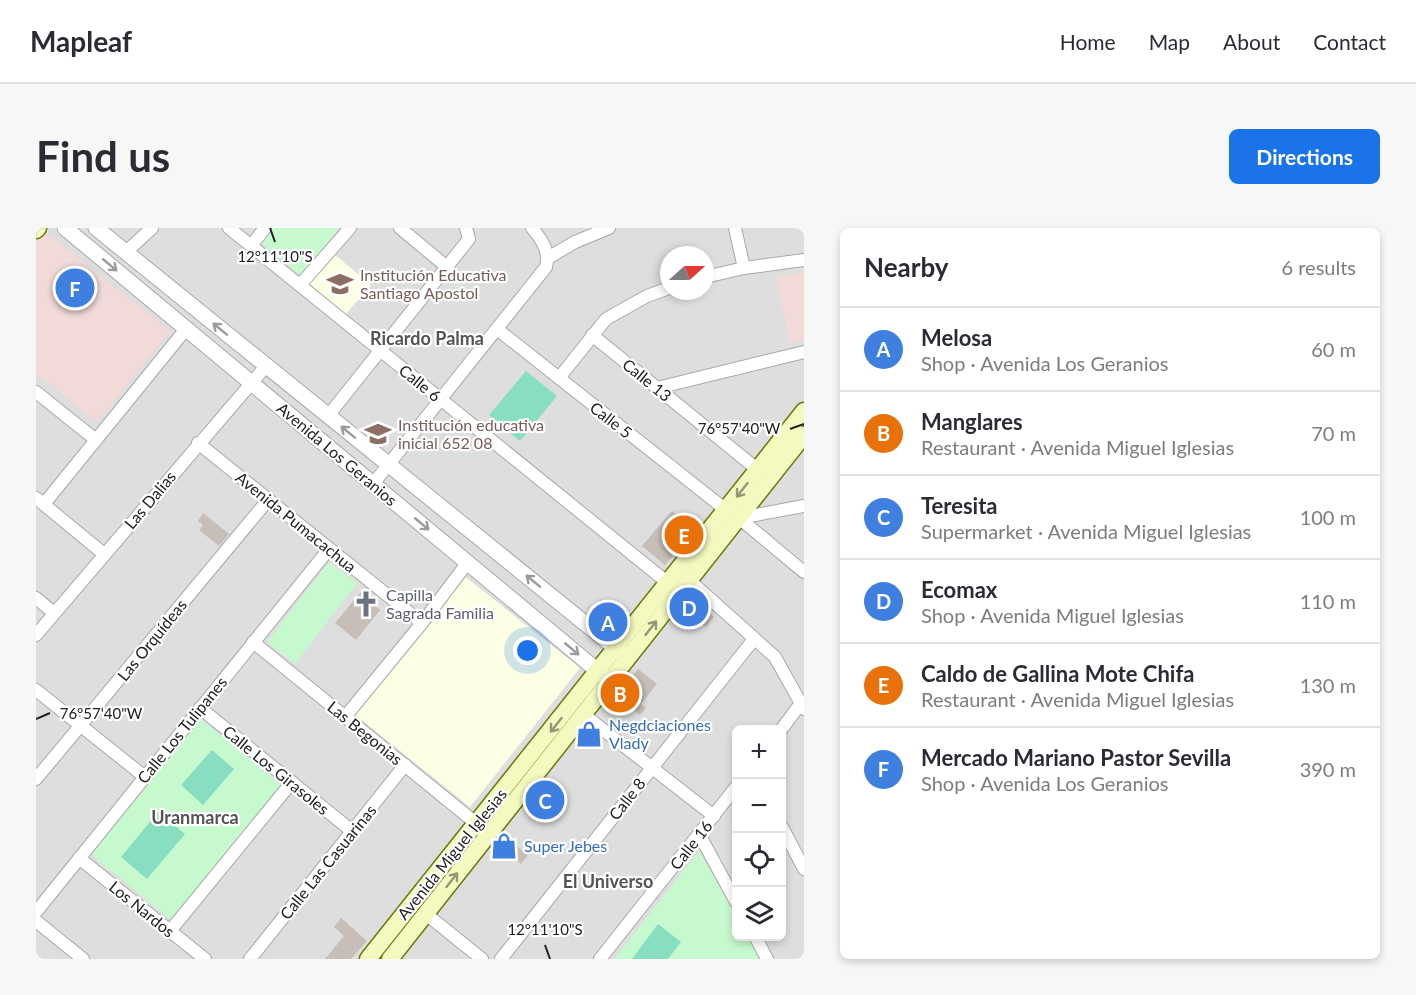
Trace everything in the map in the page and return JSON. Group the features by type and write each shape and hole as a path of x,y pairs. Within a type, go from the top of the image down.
{"main road":[{"name":"Avenida Miguel Iglesias","path":"368,959 477,824 622,653 688,580 758,470 804,411"},
{"name":"Avenida Miguel Iglesias","path":"622,653 668,583 804,435"},
{"name":"Avenida Miguel Iglesias","path":"390,959 583,714 604,676"}],"street":[{"name":"Avenida Los Geranios","path":"96,228 622,653"},
{"path":"126,252 152,228"},
{"name":"Calle 6","path":"229,228 668,583"},
{"path":"251,246 265,228"},
{"path":"300,285 350,228"},
{"path":"400,228 447,267"},
{"path":"328,416 469,238 466,228"},
{"path":"373,484 546,267 548,258 546,247 532,228"},
{"path":"548,258 575,242 609,228"},
{"path":"735,228 744,268"},
{"name":"Avenida Los Geranios","path":"71,230 604,676"},
{"path":"714,275 744,268 804,261"},
{"path":"559,378 606,319 660,291"},
{"path":"105,554 40,501 96,440 186,328"},
{"name":"Calle 5","path":"497,329 804,572"},
{"name":"Calle 13","path":"592,335 758,470"},
{"path":"657,388 804,352"},
{"name":"Las Dalias","path":"36,636 198,443 266,366"},
{"path":"36,392 96,440"},
{"name":"Avenida Pumacachua","path":"198,443 422,623"},
{"name":"Las Orquídeas","path":"36,779 268,500"},
{"path":"732,514 804,506"},
{"name":"Calle Los Tulipanes","path":"36,912 328,549"},
{"path":"345,717 422,623 468,562"},
{"path":"688,580 775,657 802,706 785,725"},
{"path":"36,598 54,613"},
{"name":"Calle 8","path":"501,959 754,639"},
{"name":"Las Begonias","path":"253,642 477,824"},
{"path":"36,690 145,777"},
{"name":"Calle Los Girasoles","path":"200,708 352,831"},
{"path":"583,714 714,816"},
{"name":"Calle Las Casuarinas","path":"250,959 405,765"},
{"path":"170,931 292,782"},
{"name":"Calle 16","path":"600,959 732,793"},
{"path":"785,833 804,868"},
{"path":"699,834 732,895"},
{"name":"Los Nardos","path":"79,858 205,959"},
{"path":"426,914 482,959"},
{"path":"36,921 83,959"},
{"path":"758,941 767,959"}],"shaded area":[{"path":"36,228 804,228 804,959 36,959"},
{"path":"45,232 170,331 97,422 36,373 36,244"},
{"name":"Institución Educativa Santiago Apostol","path":"334,254 371,285 345,315 309,283"},
{"path":"804,272 804,340 790,344 776,277"},
{"path":"463,575 580,668 470,807 353,713"}],"green space":[{"path":"272,228 339,228 301,276 260,242"},
{"path":"526,371 557,396 520,441 489,415"},
{"path":"329,562 357,583 295,664 267,642"},
{"path":"200,718 282,786 172,921 90,853"},
{"path":"212,750 234,769 203,805 181,785"},
{"path":"158,812 185,834 147,879 121,857"},
{"path":"699,851 732,909 732,941 750,941 761,959 614,959"},
{"path":"658,924 681,942 668,959 632,959"}],"building":[{"path":"672,511 695,529 665,565 642,546"},
{"path":"203,513 229,534 219,546 199,530 203,525 198,521"},
{"path":"360,593 380,610 356,640 335,623"},
{"path":"600,600 620,616 611,628 591,612"},
{"path":"691,602 698,604 714,617 706,627 685,610"},
{"path":"638,669 657,684 641,704 646,708 640,715 616,695"},
{"path":"507,838 528,855 521,864 500,847"},
{"path":"341,918 367,941 351,959 325,959 344,936 334,927"}],"place":[{"name":"Institución Educativa Santiago Apostol","path":"340,284"},
{"name":"Mercado Mariano Pastor Sevilla","path":"75,288"},
{"name":"Institución educativa inicial 652 08","path":"378,434"},
{"name":"Caldo de Gallina Mote Chifa","path":"684,535"},
{"name":"Capilla Sagrada Familia","path":"366,604"},
{"name":"Ecomax","path":"689,607"},
{"name":"Melosa","path":"608,622"},
{"name":"Manglares","path":"620,693"},
{"name":"Negdciaciones Vlady","path":"589,734"},
{"name":"Teresita","path":"545,800"},
{"name":"Super Jebes","path":"504,846"}],"district":[{"name":"Ricardo Palma","path":"427,339"},
{"name":"Uranmarca","path":"195,818"},
{"name":"El Universo","path":"608,882"}]}
